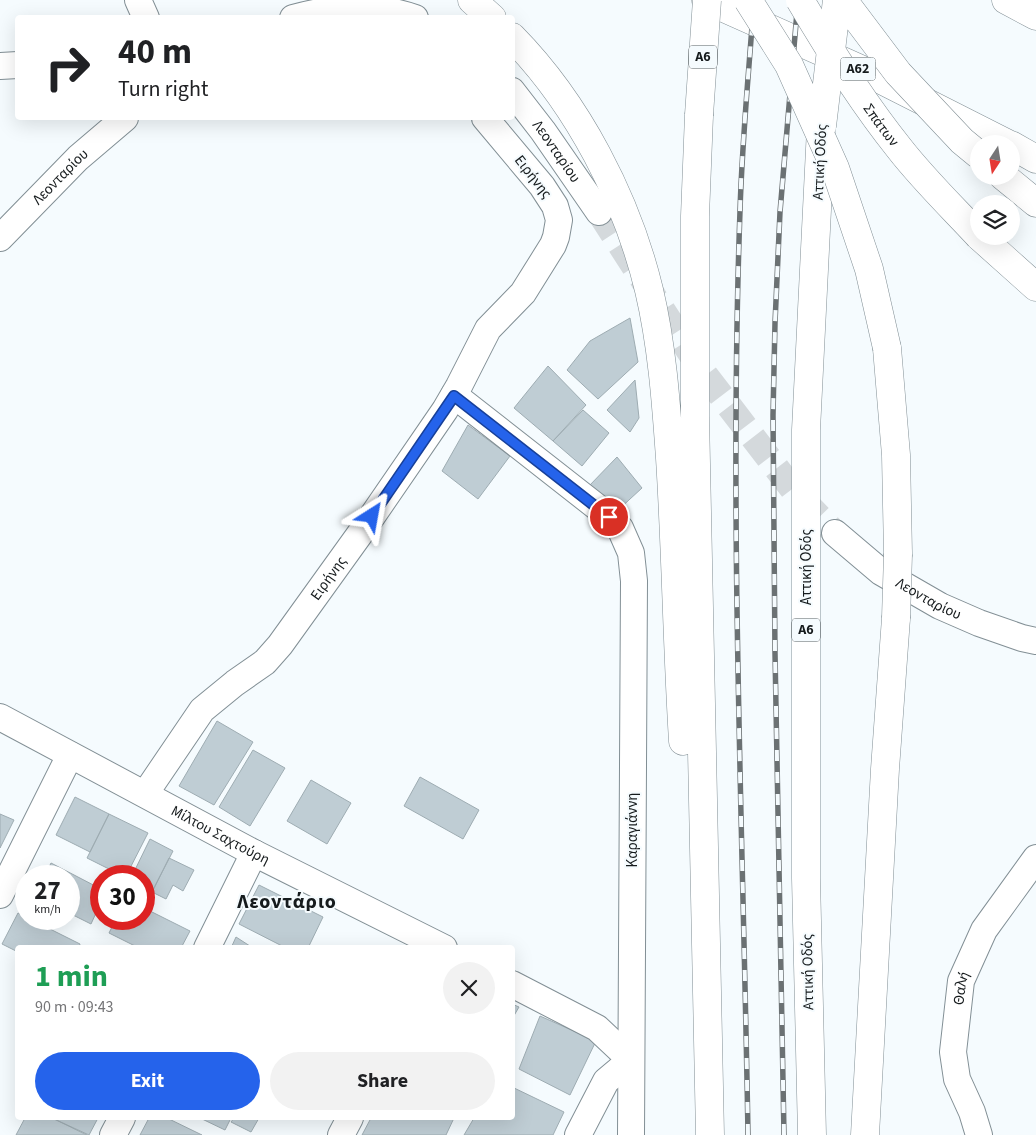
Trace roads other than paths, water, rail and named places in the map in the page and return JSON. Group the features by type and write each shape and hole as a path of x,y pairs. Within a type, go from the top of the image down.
{"main road":[{"path":"472,0 489,15"},
{"name":"Α6","path":"707,0 699,115 694,316 710,1135"},
{"name":"Α62","path":"707,0 858,68 990,135"},
{"path":"748,0 788,65 835,168 869,270 887,348 896,455 898,554 896,618 885,769 865,1135"},
{"name":"Σπάτων","path":"800,0 860,97 900,150 970,227"},
{"name":"Αττική Οδός","path":"812,1135 806,878 806,430 822,126 837,0"},
{"path":"843,0 898,73 970,148"},
{"path":"1006,0 1036,16"},
{"path":"515,40 545,74 570,110 605,169 630,231 649,291 661,361 668,430 684,755 704,876"},
{"path":"1020,151 1036,159"},
{"path":"1014,185 1036,203"},
{"name":"Σπάτων","path":"989,245 1036,287"}],"street":[{"path":"138,0 145,15"},
{"path":"305,15 322,11 395,15"},
{"path":"0,66 15,65"},
{"name":"Λεονταρίου","path":"515,95 544,131 599,212"},
{"name":"Λεονταρίου","path":"0,238 67,169 123,120"},
{"name":"Ειρήνης","path":"145,794 202,710 265,662 280,646 362,531 454,396 488,329 523,293 554,245 558,230 558,214 550,198 487,120"},
{"name":"Καραγιάννη","path":"454,396 597,507 620,528 631,553 634,581 631,1135"},
{"name":"Λεονταρίου","path":"835,533 882,572 940,606 979,623 1036,641"},
{"name":"Μίλτου Σαχτούρη","path":"0,717 254,853 437,945"},
{"path":"0,895 70,756"},
{"path":"208,945 254,853"},
{"name":"Θαλή","path":"979,1135 972,1112 957,1079 953,1052 961,982 984,930 1036,858"},
{"path":"515,986 597,1028 631,1060 606,1081 578,1135"},
{"path":"113,1135 121,1120"},
{"path":"341,1135 349,1120"}],"tunnel":[{"path":"599,212 700,368 794,491 835,533"}],"railway":[{"path":"748,1135 736,558 736,442 741,184 754,0"},
{"path":"784,1135 775,653 773,415 780,212 798,0"}],"district":[{"name":"Λεοντάριο","path":"287,902"}]}
